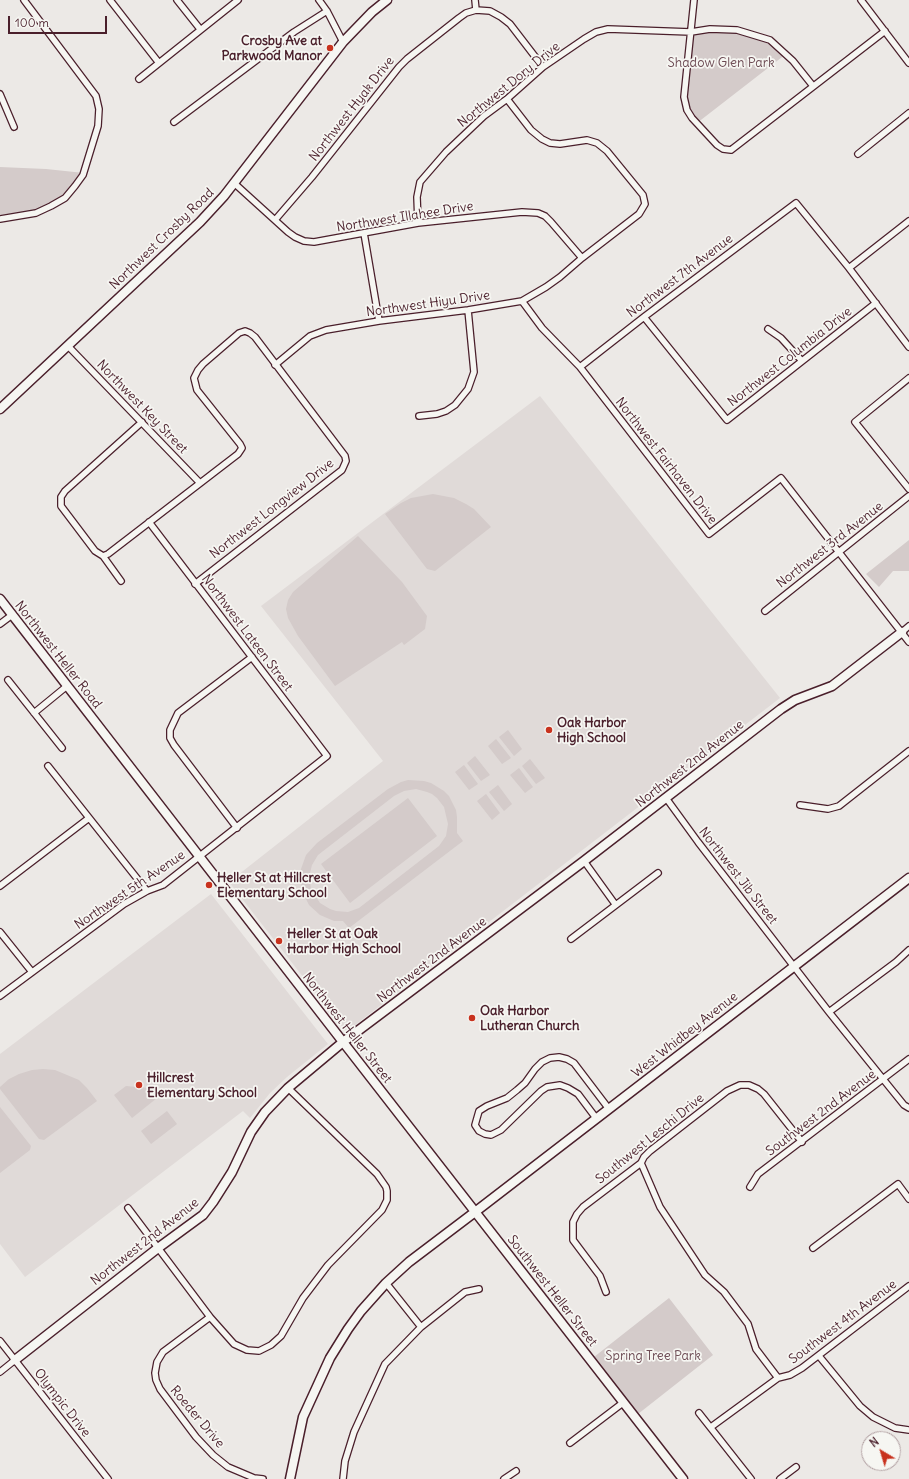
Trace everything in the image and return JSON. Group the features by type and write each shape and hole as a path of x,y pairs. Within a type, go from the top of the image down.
{"street":[{"path":"0,219 36,213 65,198 83,175 92,150 98,126 100,109 96,96 24,0"},
{"path":"110,0 159,63"},
{"path":"177,0 200,29"},
{"path":"139,79 238,0"},
{"path":"319,0 327,11 343,42"},
{"name":"Northwest Crosby Road","path":"0,408 200,222 234,183 343,42 372,12 387,0"},
{"path":"475,0 476,10 490,12 501,17 510,24 543,67"},
{"path":"694,0 684,97 687,110 692,118 717,145 723,149 731,150 885,31"},
{"path":"861,0 909,63"},
{"name":"Northwest Hyak Drive","path":"275,220 312,177 398,67 459,18 466,13 476,10"},
{"path":"174,122 294,32 327,11"},
{"name":"Northwest Dory Drive","path":"418,224 417,197 420,182 446,152 484,116 507,99 543,67 596,32 608,29 691,32 710,29 737,30 770,40 793,62 813,86"},
{"path":"0,94 14,127"},
{"name":"Northwest Hiyu Drive","path":"275,365 310,336 317,333 379,321 468,310 522,300 546,287 560,277 639,214 645,204 643,195 607,151 597,143 587,140 560,144 550,143 542,139 531,130 507,99"},
{"path":"858,154 909,113"},
{"name":"Northwest Illahee Drive","path":"234,183 292,235 304,241 314,242 418,224 522,212 538,213 545,216 582,258"},
{"name":"Northwest 7th Avenue","path":"580,367 796,203 849,268"},
{"path":"909,221 849,268 909,347"},
{"path":"364,233 379,321"},
{"name":"Northwest Fairhaven Drive","path":"522,300 542,328 580,367 709,534 781,478 909,642"},
{"name":"Northwest Columbia Drive","path":"644,317 727,420 876,303"},
{"path":"419,416 437,414 446,411 455,405 468,389 474,372 468,310"},
{"path":"768,329 781,338 802,361"},
{"name":"Northwest Longview Drive","path":"195,584 342,470 345,466 346,461 342,451 250,332 245,331 239,333 232,338 198,370 194,378 197,390 236,438 242,448 238,454 200,483"},
{"name":"Northwest Key Street","path":"68,346 200,483"},
{"path":"909,378 855,422 909,489"},
{"path":"121,581 103,556 95,551 61,506 61,497 65,491 142,422"},
{"path":"103,556 108,554 200,483"},
{"name":"Northwest 3rd Avenue","path":"764,610 840,552 909,496"},
{"name":"Northwest Lateen Street","path":"149,522 327,756"},
{"name":"Northwest Heller Road","path":"0,599 97,725"},
{"path":"0,624 12,615"},
{"name":"Northwest 2nd Avenue","path":"15,1360 202,1215 213,1202 232,1172 251,1132 265,1112 288,1088 342,1042 584,861 790,703 832,686 909,626"},
{"path":"237,828 174,745 170,738 170,730 178,713 252,657"},
{"path":"8,680 62,748"},
{"path":"34,713 67,686"},
{"name":"Northwest Heller Street","path":"97,725 342,1042 476,1212"},
{"path":"800,805 828,809 839,806 909,751"},
{"name":"Northwest 5th Avenue","path":"0,996 124,904 147,891 162,885 237,828 327,756"},
{"path":"48,766 147,891"},
{"name":"Northwest Jib Street","path":"666,798 698,842 829,1012 904,1105 909,1108"},
{"path":"0,886 89,818"},
{"path":"584,861 616,904"},
{"path":"571,939 658,873"},
{"name":"West Whidbey Avenue","path":"290,1479 303,1417 330,1358 361,1311 386,1283 409,1262 909,878"},
{"path":"0,932 32,972"},
{"path":"829,1012 896,962 909,950"},
{"path":"596,1118 578,1094 560,1085 547,1087 540,1091 501,1130 491,1135 479,1131 475,1125 479,1111 512,1094 525,1083 535,1068 550,1058 559,1057 574,1063 609,1108"},
{"name":"Southwest 2nd Avenue","path":"750,1187 758,1174 802,1142 909,1059"},
{"name":"Southwest Leschi Drive","path":"606,1292 600,1276 573,1240 573,1222 583,1207 641,1163 644,1157 656,1146 727,1091 740,1085 749,1085 758,1089 764,1094 802,1142"},
{"path":"128,1208 210,1317 234,1344 247,1350 259,1351 271,1345 281,1336 303,1298 328,1265 382,1210 387,1200 386,1187 378,1174 288,1088"},
{"path":"641,1163 660,1207 705,1276 724,1292 748,1324 756,1349 778,1378"},
{"path":"813,1248 898,1184 909,1199"},
{"name":"Southwest Heller Street","path":"476,1212 683,1479"},
{"path":"386,1283 421,1327"},
{"name":"Southwest 4th Avenue","path":"711,1427 778,1378 790,1375 819,1356 909,1286"},
{"path":"343,1479 345,1461 354,1432 385,1364 421,1327 465,1292 479,1289"},
{"name":"Roeder Drive","path":"210,1317 163,1352 155,1373 156,1380 160,1389 196,1437 213,1455 228,1467 254,1478 263,1479"},
{"name":"Olympic Drive","path":"0,1341 108,1479"},
{"path":"819,1356 860,1406 873,1417 895,1428 909,1430"},
{"path":"0,1372 15,1360"},
{"path":"570,1443 624,1402"},
{"path":"699,1413 751,1479"},
{"path":"780,1479 796,1467"},
{"path":"504,1479 516,1471"}],"shaded area":[{"name":"Oak Harbor High School","path":"540,396 780,698 346,1032 229,882 383,761 261,606"},
{"name":"Hillcrest Elementary School","path":"211,894 328,1044 287,1077 270,1093 250,1118 243,1111 25,1277 0,1244 0,1054"}],"green space":[{"name":"Shadow Glen Park","path":"725,30 770,40 786,54 697,123 687,110 684,86 691,32"},
{"path":"0,167 46,169 84,173 75,186 51,206 0,219"},
{"path":"433,494 454,498 466,504 474,509 491,527 435,571 427,569 385,514 411,498"},
{"path":"358,536 402,582 427,616 425,629 404,645 402,642 335,686 298,636 288,618 286,609 288,600 293,592"},
{"path":"909,540 909,571 893,571 879,587 866,574"},
{"path":"508,730 522,749 514,756 499,737"},
{"path":"496,739 511,758 502,764 488,746"},
{"path":"475,756 490,775 481,781 467,763"},
{"path":"530,759 545,778 536,784 522,766"},
{"path":"464,765 478,784 469,790 455,772"},
{"path":"519,768 533,787 525,793 510,775"},
{"path":"408,780 424,781 431,783 444,791 449,796 456,810 457,833 463,841 349,928 343,921 334,921 320,915 309,905 302,891 300,876 306,855 317,843 388,789","holes":["416,789 427,792 437,798 444,807 448,824 446,836 439,846 359,908 348,912 336,911 320,903 311,889 309,877 312,865 318,855 394,796 404,791"]},
{"path":"498,785 512,804 504,811 489,792"},
{"path":"486,794 500,813 492,820 477,801"},
{"path":"408,798 437,836 350,903 321,864"},
{"path":"32,1070 55,1070 79,1080 97,1101 44,1140 39,1139 0,1089 0,1087 9,1079 19,1074"},
{"path":"126,1086 149,1088 157,1098 132,1118 114,1095"},
{"path":"0,1107 31,1146 30,1150 0,1173"},
{"path":"167,1111 177,1124 151,1144 141,1131"},
{"name":"Spring Tree Park","path":"669,1298 713,1355 638,1414 594,1357"}],"place":[{"name":"Crosby Ave at Parkwood Manor","path":"330,48"},
{"name":"Oak Harbor High School","path":"549,730"},
{"name":"Heller St at Hillcrest Elementary School","path":"209,885"},
{"name":"Heller St at Oak Harbor High School","path":"279,941"},
{"name":"Oak Harbor Lutheran Church","path":"472,1018"},
{"name":"Hillcrest Elementary School","path":"139,1085"}]}
